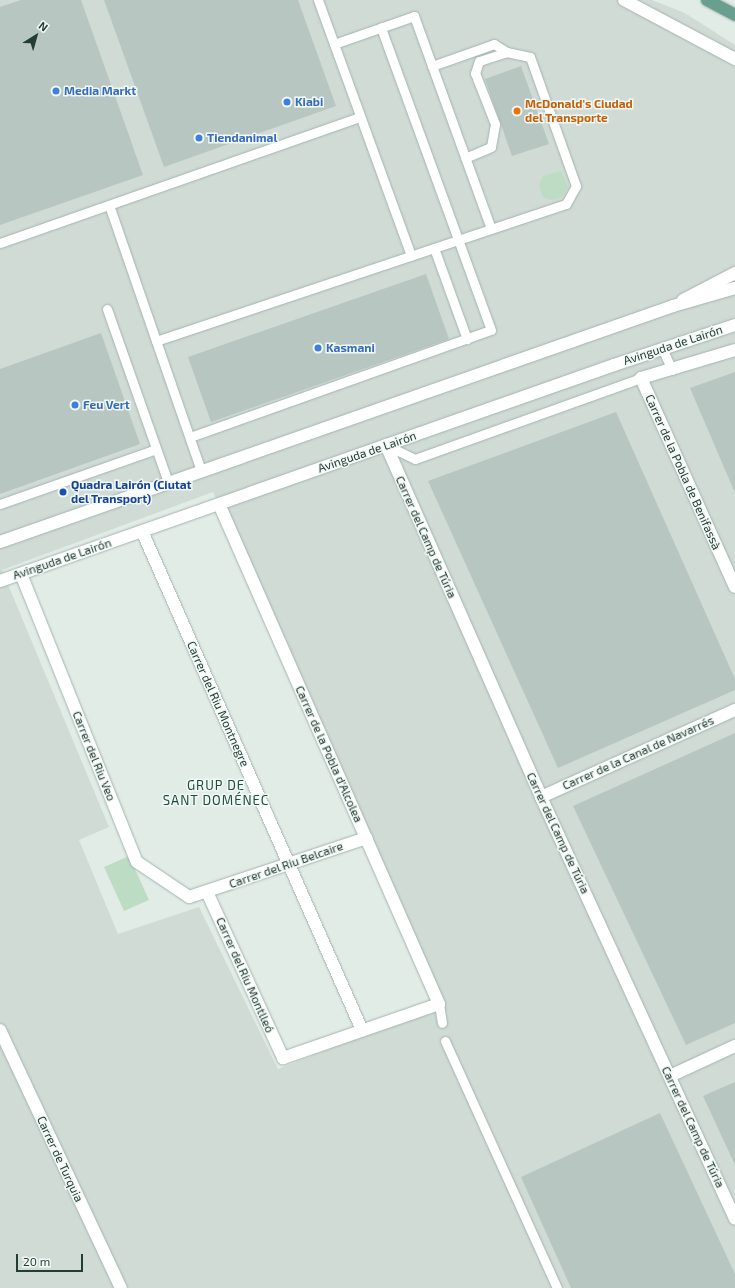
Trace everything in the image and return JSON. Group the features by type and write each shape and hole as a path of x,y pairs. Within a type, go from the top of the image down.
{"main road":[{"path":"707,0 735,15"}],"street":[{"path":"624,0 735,59"},
{"path":"673,306 735,273"},
{"path":"0,542 673,306 735,288"},
{"name":"Avinguda de Lairón","path":"0,581 614,364 664,350 735,325"},
{"name":"Avinguda de Lairón","path":"641,378 735,350"},
{"name":"Carrer de la Pobla de Benifassà","path":"641,378 735,587"},
{"name":"Carrer del Camp de Túria","path":"386,445 540,796 735,1218"},
{"name":"Carrer de la Pobla d'Alcolea","path":"219,504 439,1004"},
{"name":"Carrer del Riu Montnegre","path":"142,531 362,1030"},
{"name":"Carrer del Riu Veo","path":"21,574 137,862 189,898 207,892"},
{"name":"Carrer de la Canal de Navarrés","path":"540,796 735,710"},
{"name":"Carrer del Riu Belcaire","path":"207,892 366,838"},
{"name":"Carrer del Riu Montlleó","path":"207,892 283,1058 362,1030"},
{"path":"362,1030 439,1004"},
{"name":"Carrer de Turquia","path":"0,1030 121,1288"},
{"path":"670,1076 735,1046"}],"lane":[{"path":"318,0 411,256"},
{"path":"334,44 414,16 491,229"},
{"path":"190,437 491,330 381,27"},
{"path":"156,341 566,204 576,186 530,57 507,52 494,44 432,66"},
{"path":"465,158 491,147 495,124 475,73 479,62 507,52"},
{"path":"0,243 360,117"},
{"path":"109,205 202,470"},
{"path":"434,248 467,339"},
{"path":"107,308 168,482"},
{"path":"664,350 672,370"},
{"path":"386,445 415,459 641,378"},
{"path":"0,504 156,449"},
{"path":"439,1004 442,1023"},
{"path":"445,1041 557,1288"}],"shaded area":[{"path":"0,0 652,0 685,13 735,45 735,1288 0,1288","holes":["213,492 441,1006 278,1069 199,907 118,934 79,840 109,827 2,570"]}],"green space":[{"path":"561,171 568,187 562,197 552,200 543,197 539,186 543,176"},
{"path":"129,856 149,900 124,911 104,867"}],"building":[{"name":"Media Markt","path":"21,0 81,0 143,175 0,225 0,7"},
{"path":"104,0 298,0 336,106 164,167"},
{"name":"McDonald's Ciudad del Transporte","path":"521,66 549,144 512,156 485,79"},
{"name":"Kasmani","path":"426,274 449,339 211,422 188,357"},
{"name":"Feu Vert","path":"101,333 140,444 0,494 0,369"},
{"path":"735,372 735,493 690,388"},
{"path":"616,412 735,679 735,690 558,768 428,481"},
{"path":"735,733 735,1023 686,1045 573,806"},
{"path":"735,1082 735,1165 703,1096"},
{"path":"660,1113 735,1274 735,1288 571,1288 521,1177"}],"place":[{"name":"Media Markt","path":"56,91"},
{"name":"Kiabi","path":"287,102"},
{"name":"McDonald's Ciudad del Transporte","path":"517,111"},
{"name":"Tiendanimal","path":"199,138"},
{"name":"Kasmani","path":"318,348"},
{"name":"Feu Vert","path":"75,405"},
{"name":"Quadra Lairón (Ciutat del Transport)","path":"63,492"}],"district":[{"name":"GRUP DE SANT DOMÉNEC","path":"216,794"}]}
